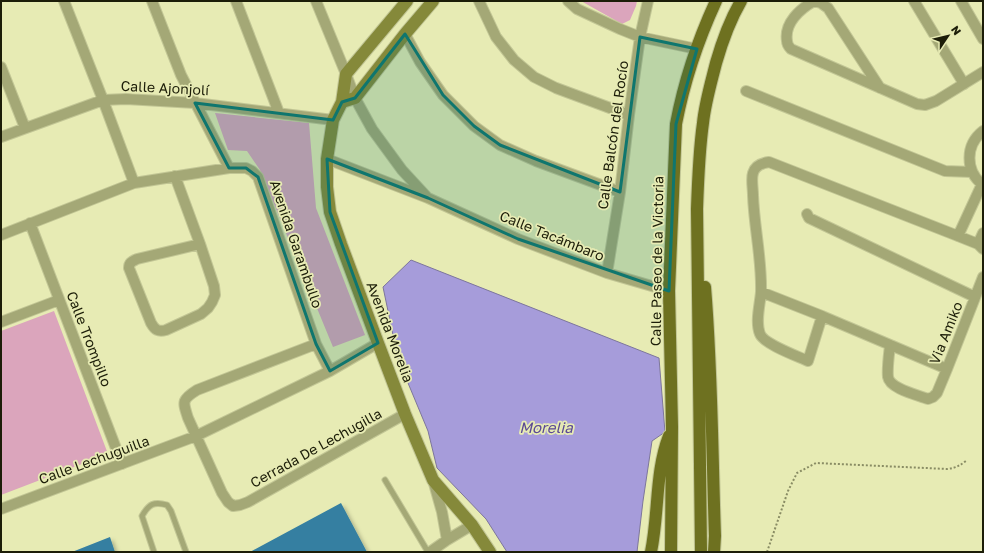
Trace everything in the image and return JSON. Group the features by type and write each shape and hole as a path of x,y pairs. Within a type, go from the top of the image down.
{"main road":[{"path":"342,102 354,98 433,1"},
{"name":"Calle Paseo de la Victoria","path":"671,552 672,427 668,291 676,124 681,99 697,49 716,1"},
{"path":"701,552 697,209 699,164 707,98 728,28 741,1"},
{"path":"346,74 404,3"},
{"name":"Avenida Morelia","path":"346,74 342,102 333,120 327,159 327,186 330,212 405,414 433,480 472,525 490,552"},
{"path":"697,209 707,314 712,426 715,536 714,552"},
{"path":"651,552 664,449 672,427"}],"street":[{"path":"64,1 134,183"},
{"path":"152,1 181,75 229,168"},
{"path":"236,1 279,113"},
{"name":"Calle Tacámbaro","path":"316,1 346,74 354,98 372,129 402,170 428,198"},
{"path":"479,1 496,37 514,60 534,77 556,88 629,115"},
{"path":"568,1 577,9 640,37 697,49"},
{"name":"Calle Balcón del Rocío","path":"608,273 640,37 648,1"},
{"path":"880,88 828,8 821,3 814,1 798,12 791,22 787,32 787,42 791,49 880,88 917,104 925,105 936,101 983,72"},
{"path":"914,1 964,84"},
{"path":"961,1 983,40"},
{"path":"405,34 420,62 443,95 474,126 500,145 536,162 620,192"},
{"path":"1,67 25,128"},
{"path":"746,90 945,171 972,172"},
{"name":"Calle Ajonjolí","path":"1,137 103,100 126,99 195,103 333,120"},
{"path":"958,236 982,185 972,172 969,158 970,150 976,137 983,131"},
{"name":"Calle Tacámbaro","path":"327,159 428,198 518,239 608,273 668,291"},
{"path":"822,316 808,361 767,342 761,336 758,325 761,292 760,264 753,203 752,174 762,163 769,162 958,236 980,247 983,233"},
{"name":"Avenida Garambullo","path":"1,234 134,183 229,168 246,168 258,177 316,344 330,370"},
{"path":"175,176 200,244 214,286 215,295 208,308 201,314 166,330 157,331 151,323 129,265 138,259 200,244"},
{"path":"806,214 809,218 975,297"},
{"name":"Calle Trompillo","path":"30,223 122,464"},
{"name":"Via Amiko","path":"890,345 888,378 892,384 897,388 928,399 933,397 937,393 947,369 983,277"},
{"path":"761,292 947,369"},
{"path":"1,322 59,300"},
{"name":"Calle Lechuguilla","path":"1,509 196,436 330,370 378,343"},
{"path":"196,436 184,405 185,399 190,395 197,390 316,344"},
{"name":"Cerrada De Lechugilla","path":"196,436 222,493 228,502 233,506 248,502 405,414"},
{"path":"433,480 442,512 447,540"},
{"path":"429,552 472,525"}],"lane":[{"path":"385,480 429,552"},
{"path":"154,552 142,516 150,505 157,503 167,505 171,511 186,552"}],"path":[{"path":"767,552 788,491 797,473 816,463 947,469 955,468 967,460"}],"highlighted area":[{"path":"405,34 443,95 474,126 500,145 620,192 640,37 697,49 676,124 669,291 518,239 428,198 327,159 330,212 378,343 330,371 316,344 258,177 246,168 229,168 195,103 333,120 342,102 355,98"}],"shaded area":[{"path":"581,1 637,1 630,20 622,24"},
{"path":"215,113 309,123 316,208 365,335 333,347 260,170 247,151 228,150"},
{"path":"54,311 108,454 1,495 1,331"}],"water":[{"name":"Morelia","path":"411,260 659,358 665,432 652,441 637,552 507,552 486,519 437,468 428,431 398,359 383,287"}],"building":[{"path":"341,503 367,552 250,552"},
{"path":"110,537 115,552 72,552"}]}
